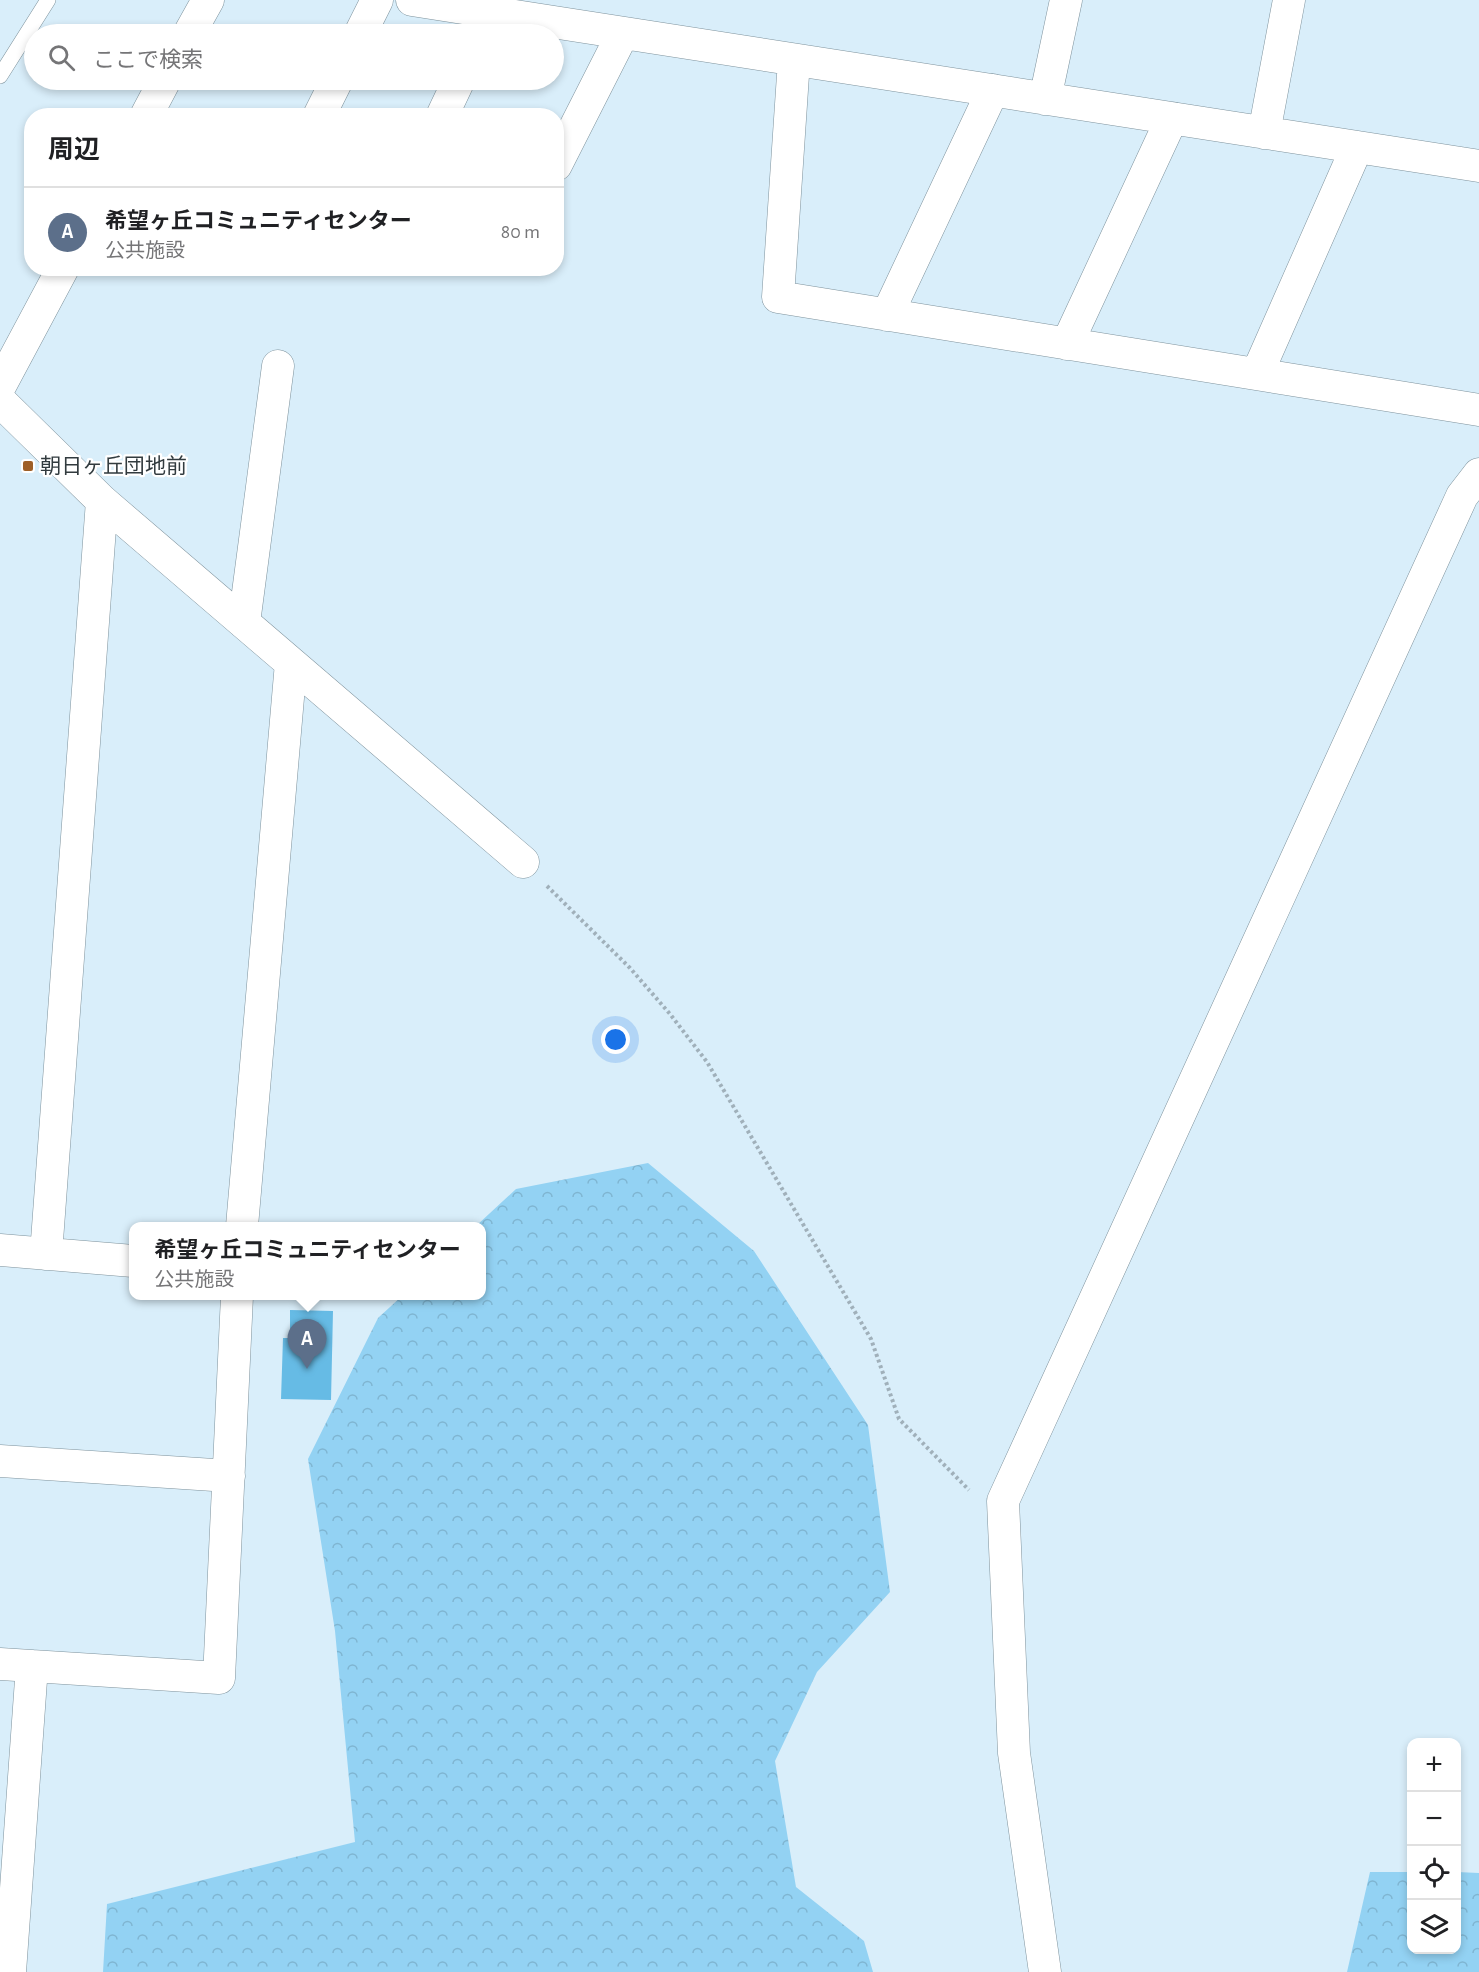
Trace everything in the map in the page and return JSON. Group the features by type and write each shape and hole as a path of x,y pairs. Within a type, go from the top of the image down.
{"street":[{"path":"195,24 208,0"},
{"path":"365,24 377,0"},
{"path":"412,0 486,24"},
{"path":"1045,99 1066,0"},
{"path":"1263,133 1289,0"},
{"path":"564,29 623,33 1479,166"},
{"path":"564,149 623,33"},
{"path":"794,60 778,297 1479,410"},
{"path":"150,108 160,90"},
{"path":"323,108 332,90"},
{"path":"446,108 454,90"},
{"path":"887,315 993,90"},
{"path":"1067,344 1172,118"},
{"path":"1257,374 1357,147"},
{"path":"0,386 59,276"},
{"path":"244,623 278,366"},
{"path":"0,401 102,501 523,862"},
{"path":"1046,1972 1014,1753 1003,1501 1462,496 1479,474"},
{"path":"46,1254 102,501"},
{"path":"242,1222 291,663"},
{"path":"0,1250 129,1261"},
{"path":"0,1664 219,1678 237,1300"},
{"path":"0,1461 229,1476"},
{"path":"10,1972 32,1666"}],"lane":[{"path":"33,24 48,0"},
{"path":"0,76 24,38"}],"path":[{"path":"523,862 630,968 707,1062 871,1339 899,1419 968,1489 1003,1501"}],"green space":[{"path":"648,1163 754,1251 868,1425 890,1592 817,1672 775,1761 796,1887 864,1941 873,1972 103,1972 107,1904 355,1842 335,1631 308,1459 378,1318 398,1300 486,1300 486,1222 480,1222 516,1189"},
{"path":"1370,1872 1407,1872 1407,1954 1461,1954 1461,1872 1479,1873 1479,1972 1347,1972"}],"building":[{"path":"290,1310 333,1311 331,1400 281,1399 283,1338 290,1338"}],"place":[{"name":"朝日ヶ丘団地前","path":"28,466"},
{"name":"希望ヶ丘コミュニティセンター","path":"307,1369"}]}
